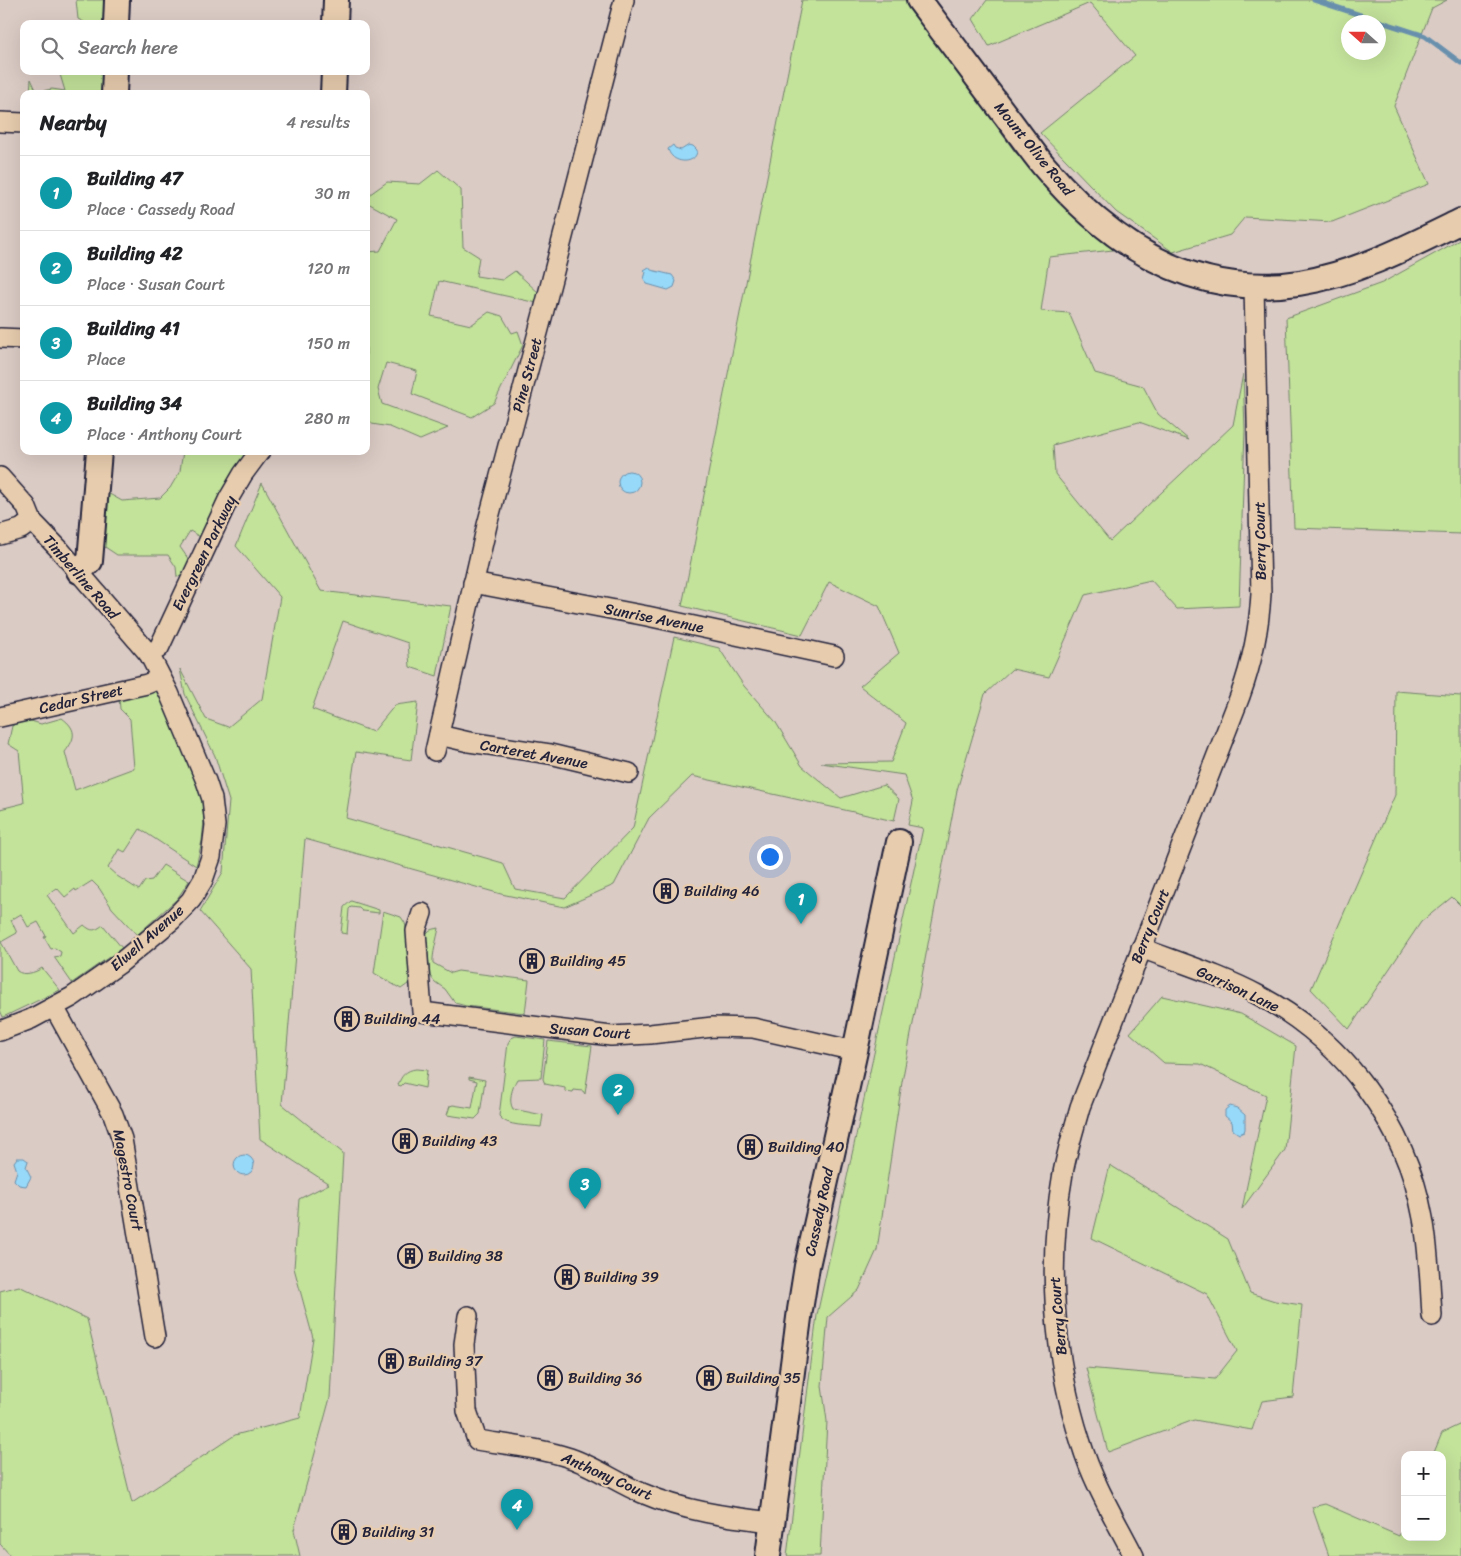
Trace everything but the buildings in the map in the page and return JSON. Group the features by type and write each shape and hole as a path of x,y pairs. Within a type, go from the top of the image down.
{"street":[{"path":"116,20 117,0"},
{"path":"335,20 336,0"},
{"name":"Pine Street","path":"437,743 487,525 624,0"},
{"name":"Mount Olive Road","path":"920,0 1043,165 1072,198 1137,250 1174,269 1211,281 1254,286 1300,282 1325,277 1376,260 1461,221"},
{"path":"114,90 115,75"},
{"path":"333,90 334,75"},
{"path":"0,122 20,123"},
{"name":"Berry Court","path":"1134,1556 1095,1479 1072,1415 1061,1356 1054,1266 1060,1198 1071,1140 1091,1078 1240,696 1252,660 1261,594 1254,286"},
{"path":"0,338 20,339"},
{"path":"79,571 90,561 99,455"},
{"name":"Evergreen Parkway","path":"149,654 158,648 229,498 257,455"},
{"name":"Timberline Road","path":"0,477 26,506 32,521 79,571 108,608 149,654 162,678"},
{"path":"0,535 21,529 32,521"},
{"name":"Sunrise Avenue","path":"474,583 647,616 834,656"},
{"name":"Cedar Street","path":"0,717 147,684 162,678"},
{"name":"Elwell Avenue","path":"0,1032 54,1007 104,975 159,932 191,900 207,870 215,832 215,812 212,799 162,678"},
{"name":"Carteret Avenue","path":"437,743 469,742 550,754 629,773"},
{"name":"Cassedy Road","path":"768,1556 800,1310 816,1222 855,1051 899,842"},
{"name":"Susan Court","path":"422,913 416,931 422,1012 611,1036 713,1027 753,1028 855,1051"},
{"name":"Garrison Lane","path":"1141,948 1225,980 1277,1006 1325,1043 1368,1090 1393,1129 1417,1195 1426,1236 1432,1316"},
{"name":"Magestro Court","path":"54,1007 113,1114 122,1139 155,1336"},
{"name":"Anthony Court","path":"468,1316 464,1344 467,1411 477,1440 545,1451 570,1458 597,1469 641,1493 690,1510 772,1522"}],"green space":[{"path":"76,0 107,0 106,20 78,19"},
{"path":"802,0 907,0 1015,152 1113,250 1049,257 1041,311 1069,313 1095,373 1143,386 1158,414 1189,440 1139,422 1053,445 1055,474 1110,541 1233,425 1243,374 1245,430 1239,606 1177,609 1151,580 1085,595 1049,677 1012,669 985,694 957,790 902,1082 877,1250 859,1290 828,1317 822,1386 827,1421 820,1556 787,1556 817,1315 923,828 908,825 913,801 904,775 821,763 891,762 906,723 860,686 899,653 879,606 829,582 802,635 682,606"},
{"path":"987,0 1447,0 1432,8 1394,106 1429,184 1332,222 1245,217 1230,235 1173,252 1116,212 1040,133 1135,56 1090,3 989,46 973,19"},
{"path":"60,75 105,75 104,90 65,90"},
{"path":"31,79 36,90 30,90"},
{"path":"438,170 461,190 463,247 479,257 476,276 502,280 515,271 540,294 537,303 439,281 431,316 471,325 489,312 502,316 512,333 518,331 523,345 494,403 472,417 412,394 417,371 386,363 378,389 382,404 448,428 420,440 390,427 372,424 370,422 370,252 380,251 397,219 370,204 370,194 387,182 420,184"},
{"path":"1461,239 1461,534 1294,528 1286,318 1382,283"},
{"path":"182,455 248,455 228,481 200,537 190,531 180,547 189,560 182,576 177,577 176,567 168,555 117,555 102,545 104,491 122,501 160,498 170,488 180,471"},
{"path":"262,483 321,591 451,606 437,676 410,667 408,643 343,621 312,709 373,732 395,705 418,702 411,760 356,752 346,818 503,863 515,889 565,898 633,828 674,637 719,648 744,686 775,721 802,766 841,798 884,785 899,799 894,821 692,776 649,818 614,885 564,907 501,894 305,839 282,1104 343,1153 330,1398 294,1530 300,1556 11,1556 0,1544 0,1291 19,1286 87,1319 132,1503 235,1435 300,1418 313,1338 294,1268 299,1199 329,1184 260,1139 251,969 200,911 223,872 229,801 215,756 185,694 180,669 206,719 228,727 262,699 280,597 236,546"},
{"path":"158,687 183,747 202,800 204,820 202,841 196,866 140,829 125,852 119,849 108,868 139,890 145,881 152,880 163,865 189,881 177,899 137,935 112,908 92,881 76,891 75,889 65,897 57,888 47,895 74,933 84,925 94,930 103,925 122,948 72,983 54,957 60,956 61,952 55,948 51,949 38,922 28,927 21,914 11,920 17,933 1,942 17,971 29,973 42,968 60,990 3,1017 0,1010 0,809 24,803 19,751 8,744 12,726 24,719 41,724 62,718 67,722 72,730 73,738 65,752 75,790 134,768 130,719 120,709 119,697"},
{"path":"1396,691 1461,696 1461,906 1452,897 1421,922 1349,1029 1311,989 1395,795"},
{"path":"351,901 379,910 379,913 362,911 359,908 351,907 349,909 347,934 341,933 344,907"},
{"path":"383,911 401,917 405,923 408,938 410,977 408,984 401,989 374,973"},
{"path":"439,928 433,963 451,973 458,971 529,980 525,1013 455,1003 445,989 430,976 426,934 430,930"},
{"path":"1162,996 1241,1014 1296,1046 1285,1150 1242,1209 1266,1095 1200,1064 1164,1063 1130,1033"},
{"path":"516,1036 545,1040 541,1078 517,1079 511,1098 513,1109 543,1115 541,1127 512,1124 502,1120 499,1116 508,1043 511,1038"},
{"path":"548,1041 592,1046 585,1094 583,1091 565,1091 565,1088 545,1084 543,1079"},
{"path":"416,1069 427,1070 425,1088 404,1083 401,1086 398,1085 404,1074"},
{"path":"469,1077 485,1080 480,1114 475,1119 447,1115 450,1106 453,1105 472,1108 477,1081 469,1079"},
{"path":"1110,1165 1228,1239 1250,1293 1275,1301 1302,1305 1293,1397 1262,1401 1252,1430 1194,1420 1108,1452 1086,1368 1215,1379 1237,1351 1207,1294 1092,1238"},
{"path":"1461,1424 1461,1556 1329,1556 1312,1507 1325,1504 1399,1536 1401,1531 1401,1541 1446,1541 1446,1451 1435,1451 1442,1433"}],"water":[{"path":"673,145 681,150 689,145 693,146 697,150 694,158 687,161 675,159 668,150"},
{"path":"649,267 651,270 672,275 676,281 674,287 668,290 647,284 644,279 646,272 644,270"},
{"path":"629,471 637,474 640,482 637,490 629,493 621,490 618,482 621,474"},
{"path":"1230,1106 1237,1108 1245,1115 1244,1132 1239,1134 1233,1130 1232,1122 1225,1116 1225,1110"},
{"path":"244,1155 251,1158 254,1165 251,1172 244,1175 237,1172 234,1165 237,1158"},
{"path":"17,1158 24,1158 28,1161 26,1167 31,1177 26,1186 19,1185 14,1180 17,1171 14,1162"}],"waterway":[{"path":"1314,0 1425,36 1461,63"}],"place":[{"name":"Building 46","path":"666,891"},
{"name":"Building 47","path":"801,924"},
{"name":"Building 45","path":"532,961"},
{"name":"Building 44","path":"347,1019"},
{"name":"Building 42","path":"618,1115"},
{"name":"Building 43","path":"405,1141"},
{"name":"Building 40","path":"750,1147"},
{"name":"Building 41","path":"585,1209"},
{"name":"Building 38","path":"410,1256"},
{"name":"Building 39","path":"567,1277"},
{"name":"Building 37","path":"391,1361"},
{"name":"Building 36","path":"550,1378"},
{"name":"Building 35","path":"709,1378"},
{"name":"Building 34","path":"517,1530"},
{"name":"Building 31","path":"344,1532"}]}
